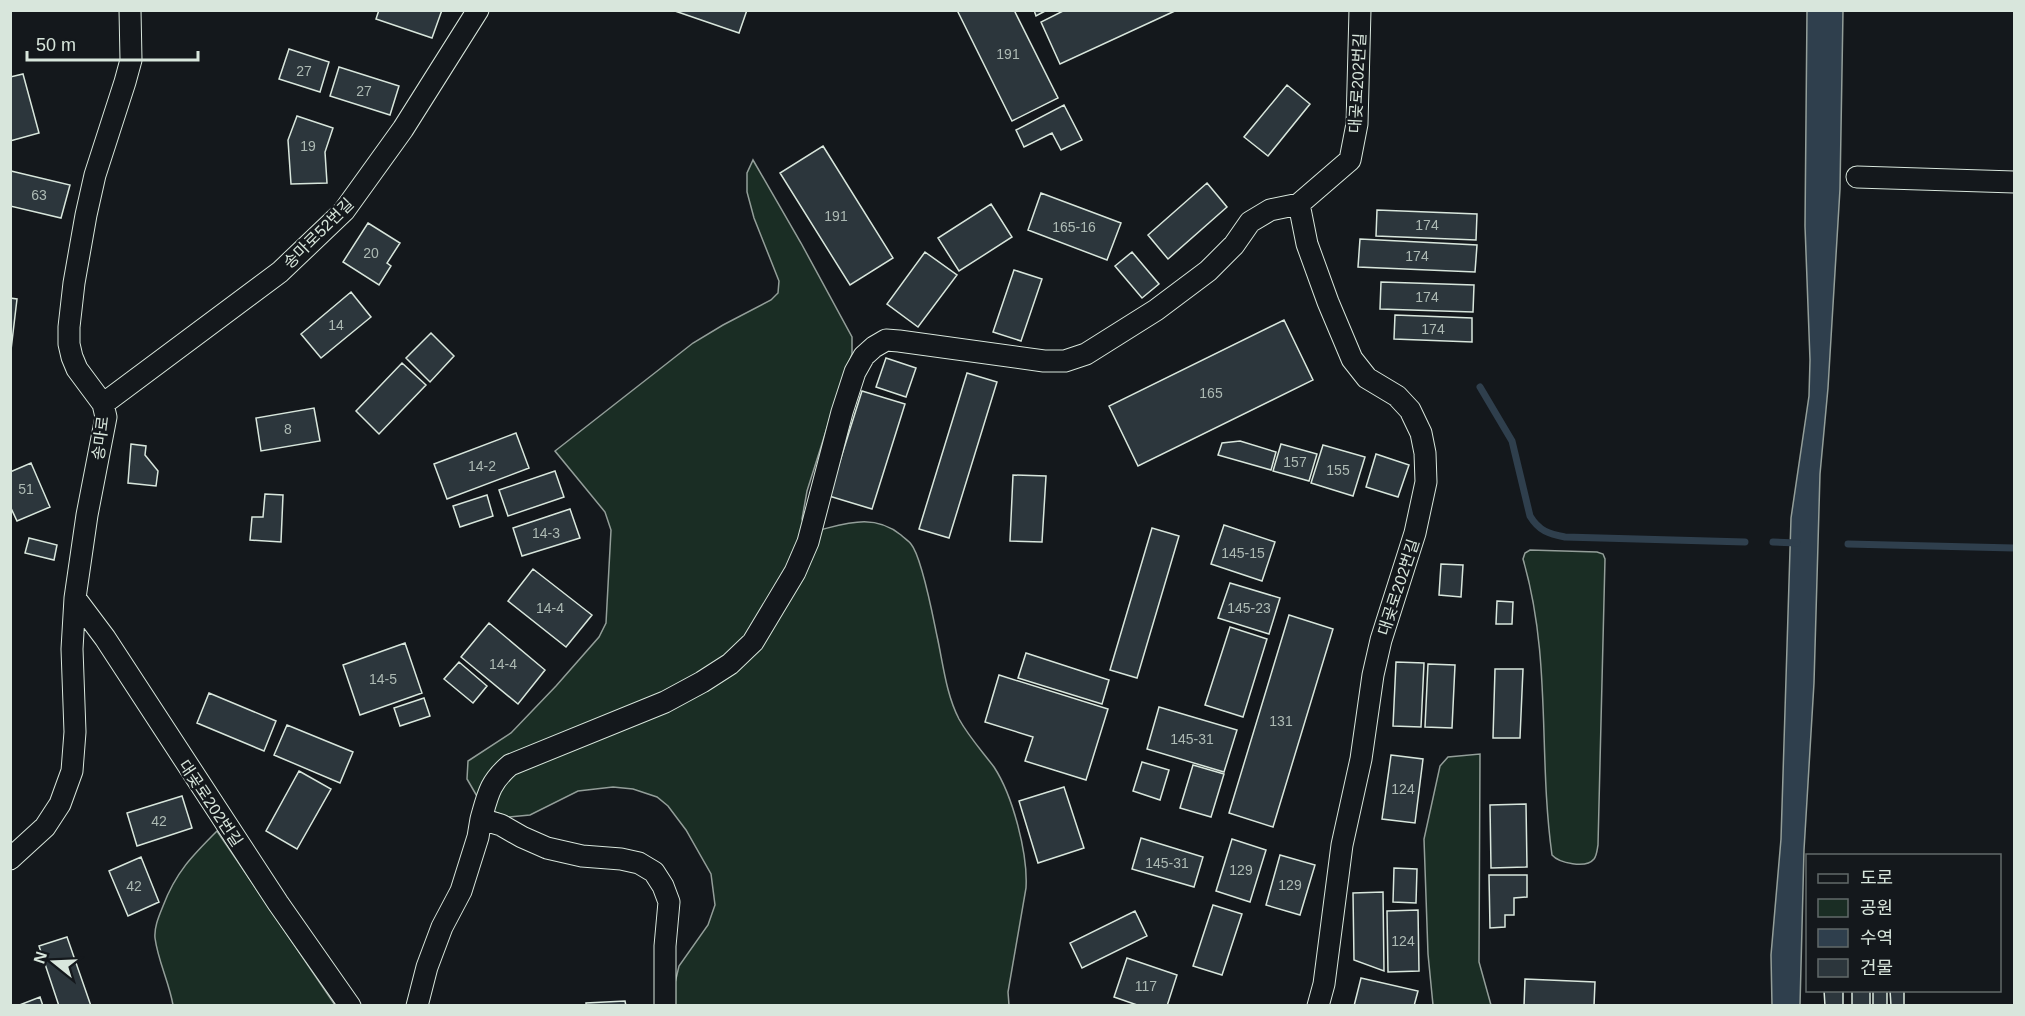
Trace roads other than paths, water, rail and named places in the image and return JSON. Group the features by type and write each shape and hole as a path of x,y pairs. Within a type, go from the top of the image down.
{"street":[{"name":"송마로","path":"10,859 45,827 60,804 72,771 75,732 72,650 75,598 87,515 106,417 103,404 74,363 69,344 69,327 74,283 88,205 95,175 126,82 131,60 130,10"},
{"name":"송마로52번길","path":"103,404 280,272 344,211 403,129 478,10"},
{"name":"대곶로202번길","path":"417,1005 427,967 442,927 461,891 489,791 496,776 510,765 664,702 730,664 753,642 795,572 808,542 842,412 855,372 864,356 886,340 1044,361 1065,361 1086,354 1156,310 1208,271 1234,245 1250,222 1270,210 1299,204 1350,160 1357,124 1360,10"},
{"path":"1857,177 2014,182"},
{"name":"대곶로202번길","path":"1299,204 1311,254 1352,359 1367,378 1397,396 1410,410 1421,433 1425,453 1426,482 1415,533 1381,640 1373,675 1361,759 1342,845 1324,984 1318,1005"},
{"name":"대곶로202번길","path":"75,598 105,638 278,903 350,1005"},
{"path":"481,819 501,825 547,848 582,856 639,863 654,872 669,902 665,946 665,1005"}],"water":[{"path":"1807,11 1843,11 1840,189 1828,388 1820,474 1814,683 1804,850 1800,1005 1772,1006 1771,955 1781,839 1791,518 1809,396 1810,360 1805,226"}],"waterway":[{"path":"1480,387 1512,441 1530,516 1545,531 1565,537 1745,542"},
{"path":"1773,542 1797,543"},
{"path":"1848,544 2014,548"}]}
